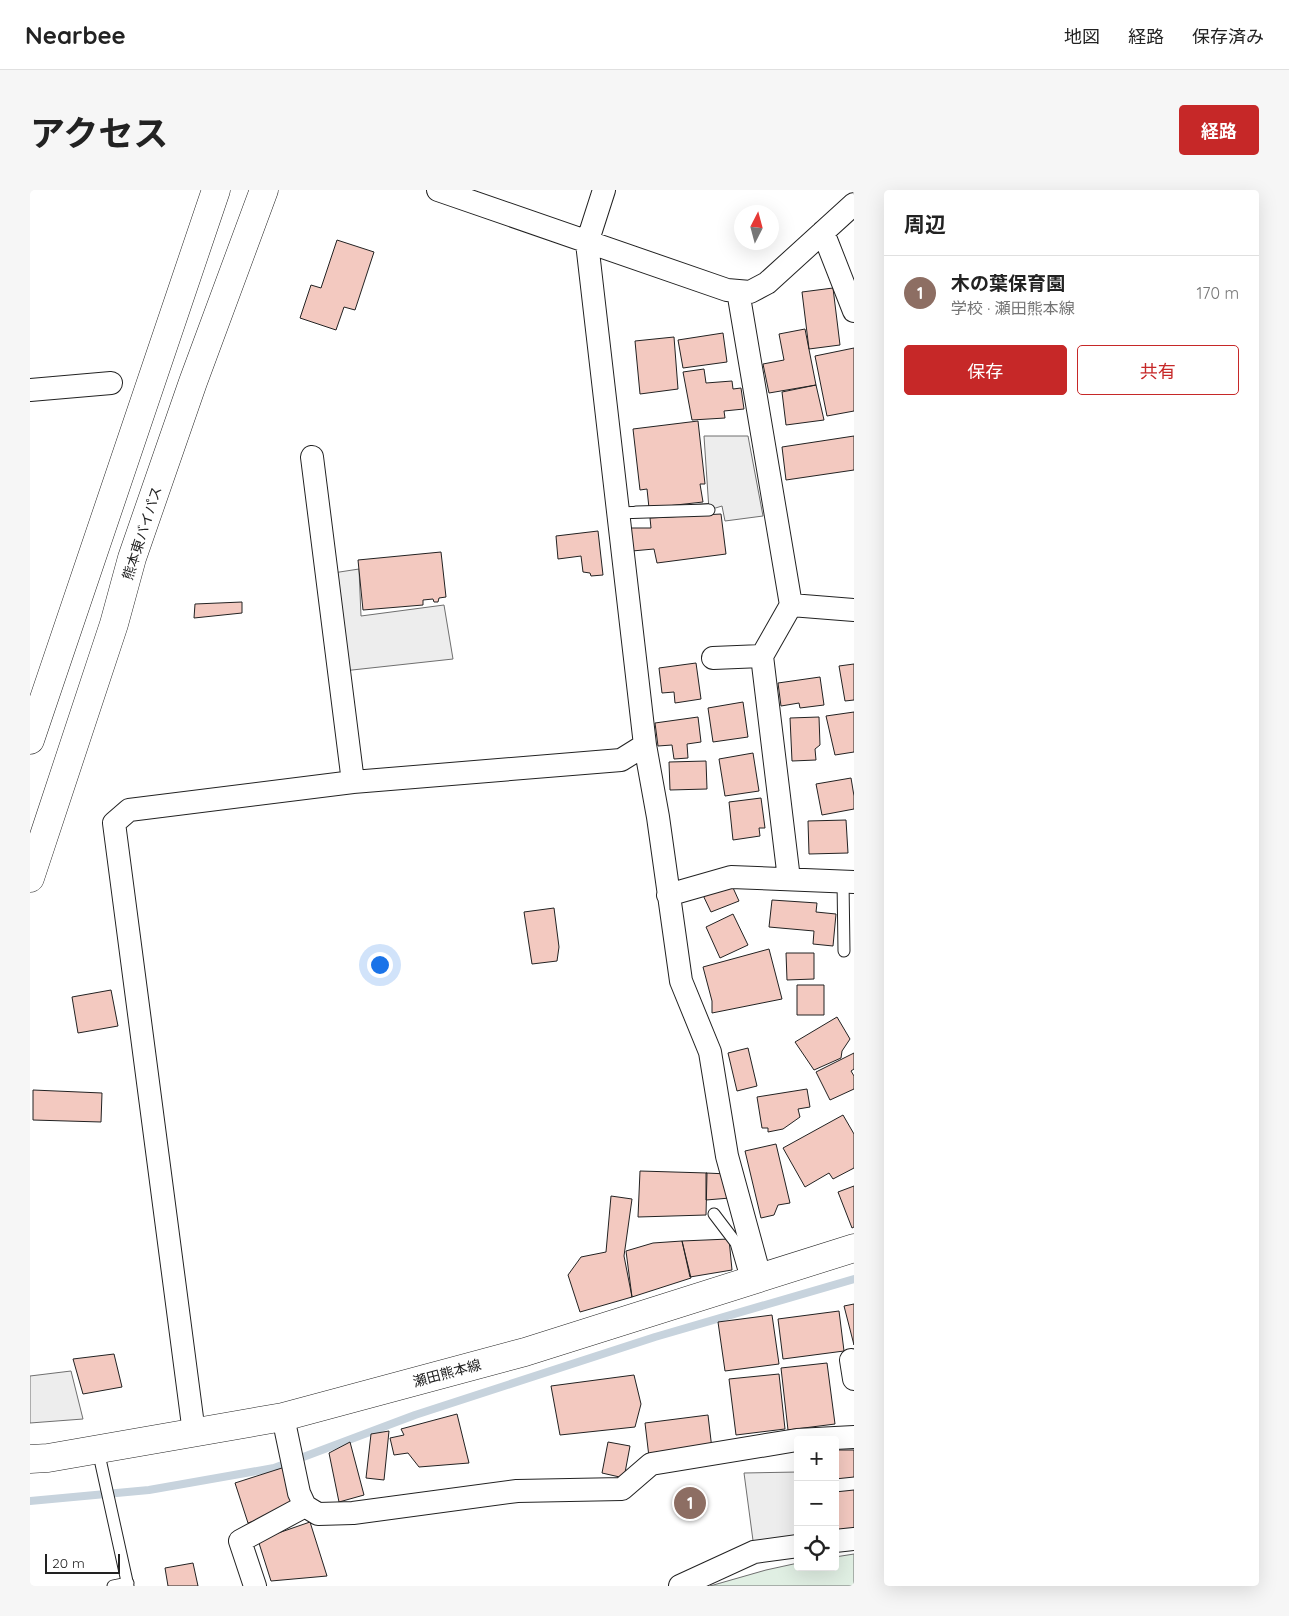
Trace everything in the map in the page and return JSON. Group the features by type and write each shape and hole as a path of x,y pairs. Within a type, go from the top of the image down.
{"main road":[{"path":"30,740 216,190"},
{"name":"熊本東バイパス","path":"30,878 114,624 139,540 193,382 264,190"},
{"name":"瀬田熊本線","path":"30,1459 98,1450 283,1417 525,1352 854,1248"}],"street":[{"path":"438,190 727,290 750,292 767,283 854,204"},
{"path":"604,190 587,243 626,513 645,746 658,817 681,981 710,1052 727,1156 754,1279"},
{"path":"823,232 854,311"},
{"path":"738,291 791,605 762,656 789,879"},
{"path":"30,390 111,383"},
{"path":"312,457 353,782"},
{"path":"791,605 854,610"},
{"path":"713,658 762,656"},
{"path":"194,1433 114,823 129,810 353,782 621,760 645,746"},
{"path":"668,895 731,877 848,882"},
{"path":"283,1417 299,1493 305,1506 318,1514 353,1513 517,1492 622,1490 651,1464 797,1440 854,1437"},
{"path":"255,1586 240,1541 305,1506"},
{"path":"839,1540 854,1538"},
{"path":"680,1586 754,1552 794,1547"}],"lane":[{"path":"626,513 704,510"},
{"path":"626,513 668,511"},
{"path":"844,951 848,882"},
{"path":"714,1214 736,1243 754,1279"},
{"path":"98,1450 128,1585 113,1586"}],"green space":[{"path":"854,1554 854,1586 710,1586 794,1564 794,1571 839,1571 839,1556"}],"shaded area":[{"path":"704,436 748,436 763,516 725,521 722,506 709,510"},
{"path":"359,569 361,616 444,605 453,659 343,671 333,573"},
{"path":"71,1371 83,1419 30,1423 30,1376"},
{"path":"794,1472 794,1540 754,1548 744,1473"}],"building":[{"path":"337,240 374,252 355,310 344,307 336,330 300,318 311,285 321,288"},
{"path":"833,288 840,345 809,349 802,292"},
{"path":"805,329 816,385 769,393 763,364 784,360 779,334"},
{"path":"723,333 727,362 683,368 678,340"},
{"path":"674,337 678,389 640,394 635,341"},
{"path":"854,348 854,411 827,416 815,356"},
{"path":"704,369 706,383 732,381 733,389 741,388 744,409 724,411 725,418 692,420 683,372"},
{"path":"816,385 824,420 786,425 782,392"},
{"path":"698,421 705,484 700,484 703,502 649,508 647,489 640,490 633,429"},
{"path":"854,436 854,470 786,480 782,447"},
{"path":"721,514 726,554 657,563 654,549 632,551 628,528 651,528 650,518"},
{"path":"598,531 603,575 591,576 590,573 583,572 581,556 558,559 556,536"},
{"path":"441,552 446,597 439,598 438,602 434,602 433,599 423,600 423,605 363,610 358,560"},
{"path":"242,602 242,613 194,618 195,604"},
{"path":"696,663 701,699 675,703 674,692 662,693 659,668"},
{"path":"854,664 854,700 845,701 839,666"},
{"path":"820,677 824,705 800,708 799,703 781,706 778,683"},
{"path":"743,702 748,737 713,742 708,708"},
{"path":"854,712 854,752 835,755 826,716"},
{"path":"698,717 701,742 687,744 688,758 674,759 672,745 658,746 655,723"},
{"path":"819,717 820,745 815,749 816,760 792,761 790,718"},
{"path":"753,753 759,791 725,796 719,759"},
{"path":"706,761 707,789 670,790 669,762"},
{"path":"851,778 854,809 822,815 816,784"},
{"path":"761,798 765,828 759,828 760,836 733,840 729,802"},
{"path":"846,820 848,853 809,854 808,821"},
{"path":"729,879 739,901 711,912 701,891"},
{"path":"772,900 817,903 816,912 836,914 833,946 813,944 814,931 769,927"},
{"path":"554,908 559,947 557,961 532,964 524,912"},
{"path":"733,914 748,945 720,958 706,927"},
{"path":"769,949 782,999 712,1013 712,1001 703,967"},
{"path":"786,953 814,953 814,979 787,980"},
{"path":"797,985 824,985 824,1015 797,1015"},
{"path":"111,990 118,1026 78,1033 72,997"},
{"path":"837,1017 850,1039 842,1051 841,1058 814,1070 795,1042"},
{"path":"748,1048 757,1086 737,1091 728,1053"},
{"path":"854,1053 854,1069 851,1071 854,1076 854,1089 830,1100 816,1072"},
{"path":"807,1089 810,1107 798,1109 800,1117 783,1129 768,1132 768,1128 762,1128 757,1097"},
{"path":"33,1090 102,1093 101,1122 33,1120"},
{"path":"843,1115 854,1134 854,1168 833,1179 829,1173 805,1187 783,1148"},
{"path":"776,1144 790,1203 778,1205 774,1215 761,1218 745,1151"},
{"path":"640,1171 707,1173 706,1215 638,1217"},
{"path":"706,1173 728,1174 730,1198 706,1200"},
{"path":"854,1186 854,1227 852,1228 838,1192"},
{"path":"611,1196 632,1199 624,1256 632,1297 580,1312 568,1275 581,1257 606,1252"},
{"path":"729,1239 732,1270 690,1277 682,1241"},
{"path":"682,1241 691,1278 632,1297 626,1251 653,1243"},
{"path":"854,1304 854,1345 844,1306"},
{"path":"839,1311 844,1351 783,1359 778,1319"},
{"path":"772,1315 779,1364 725,1371 718,1322"},
{"path":"114,1354 122,1387 83,1394 73,1359"},
{"path":"827,1363 835,1424 788,1430 781,1368"},
{"path":"779,1374 785,1429 736,1435 729,1379"},
{"path":"634,1375 641,1404 635,1427 560,1435 551,1386"},
{"path":"457,1414 469,1463 419,1467 408,1453 394,1455 390,1438 404,1435 401,1429"},
{"path":"708,1415 712,1449 649,1457 645,1423"},
{"path":"389,1431 384,1480 366,1478 371,1434"},
{"path":"350,1442 364,1495 339,1502 329,1453"},
{"path":"608,1442 630,1446 624,1478 602,1473"},
{"path":"839,1450 854,1450 854,1477 839,1479"},
{"path":"285,1467 298,1507 248,1523 235,1483"},
{"path":"854,1490 854,1530 839,1532 839,1492"},
{"path":"310,1522 327,1576 271,1581 258,1540"},
{"path":"193,1563 198,1586 168,1586 165,1568"}],"waterway":[{"path":"30,1501 149,1490 274,1468 415,1415 655,1337 854,1279"}],"place":[{"name":"木の葉保育園","path":"690,1503"}]}
